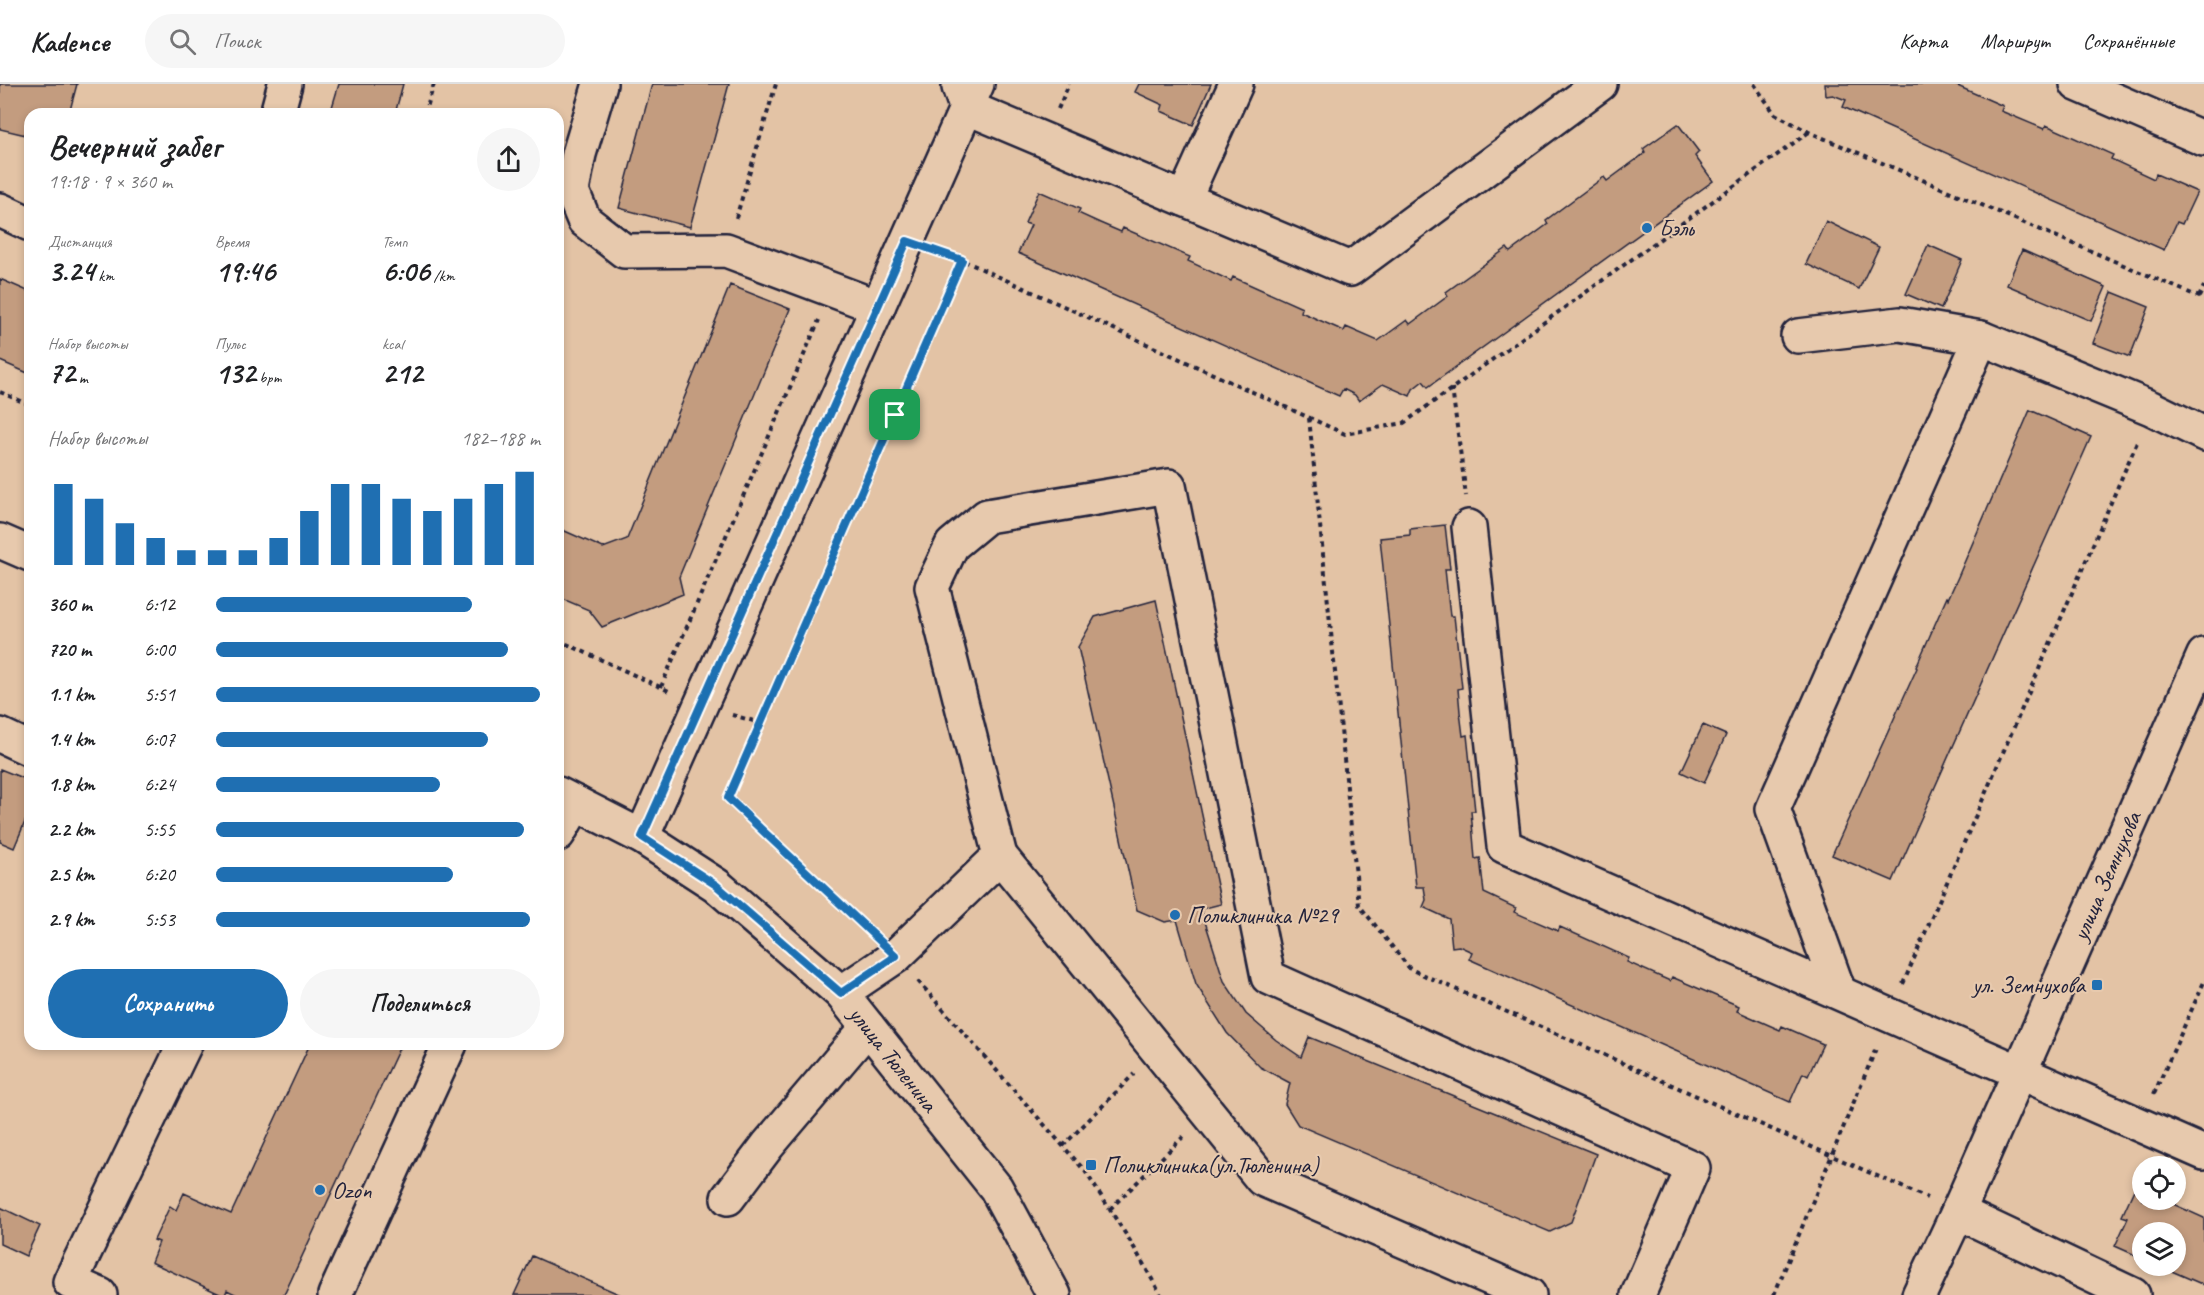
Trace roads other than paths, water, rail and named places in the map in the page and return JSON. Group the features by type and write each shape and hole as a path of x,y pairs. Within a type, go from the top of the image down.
{"street":[{"path":"279,108 285,84"},
{"path":"600,84 579,154 572,191 584,220 624,251 726,250 878,307"},
{"path":"1184,199 1236,84"},
{"path":"642,837 907,241 967,92 1184,199 1350,269 1600,84"},
{"path":"2076,84 2204,139"},
{"path":"0,210 24,221"},
{"path":"1798,336 1900,324 1981,338 2151,408 2204,434"},
{"path":"1839,992 1773,809 1981,338"},
{"path":"1529,1295 1262,1179 1000,856 932,587 952,545 987,516 1170,486 1268,977 1693,1168 1638,1295"},
{"path":"1469,526 1504,846 2204,1153"},
{"path":"0,541 24,551"},
{"name":"улица Земнухова","path":"1919,1295 1958,1212 2204,655"},
{"path":"0,735 24,746"},
{"name":"улица Тюленина","path":"567,798 642,837 716,885 841,993 996,1188 1054,1295"},
{"path":"841,993 896,956 1000,856"},
{"path":"728,1198 768,1145 867,1027"},
{"path":"100,1295 70,1282 182,1050"},
{"path":"335,1295 447,1050"},
{"path":"1958,1212 2133,1295"}],"place":[{"name":"Бэль","path":"1647,228"},
{"name":"Поликлиника №29","path":"1175,915"},
{"name":"ул. Земнухова","path":"2097,985"},
{"name":"Поликлиника(ул.Тюленина)","path":"1091,1165"},
{"name":"Ozon","path":"320,1190"}]}
